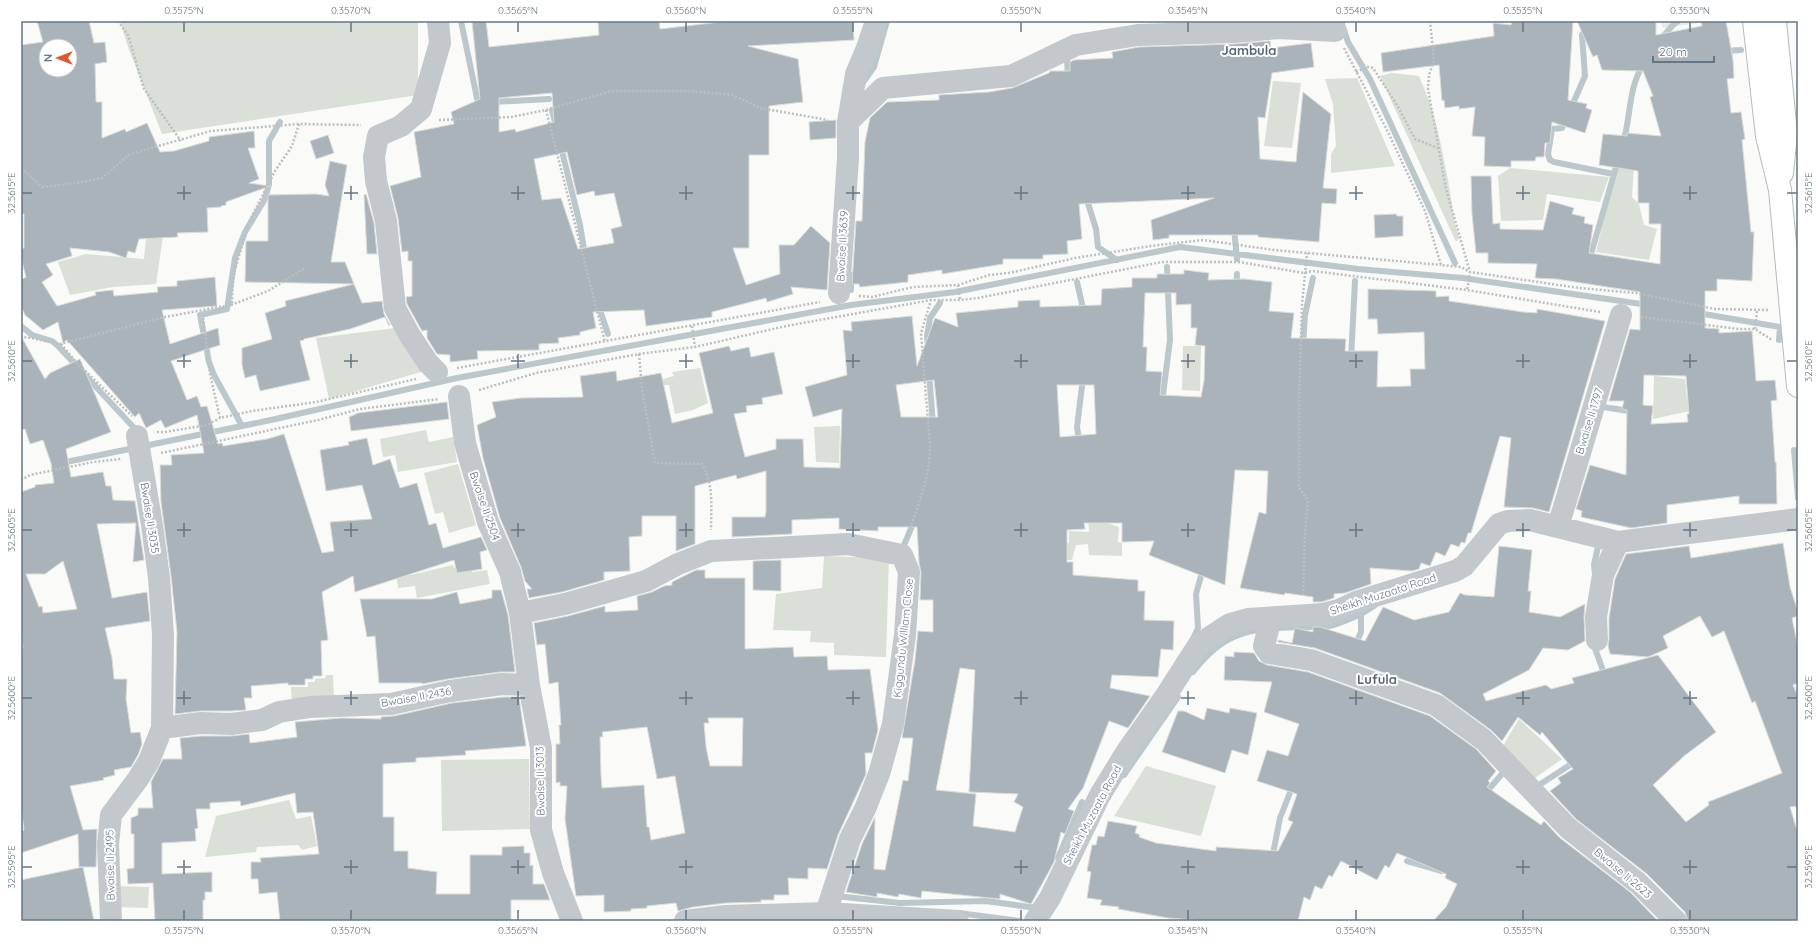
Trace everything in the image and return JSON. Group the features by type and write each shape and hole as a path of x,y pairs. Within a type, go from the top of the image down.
{"main road":[{"path":"1754,21 1767,136 1780,190 1798,386"},
{"path":"1775,21 1786,134 1780,190"}],"street":[{"path":"437,372 428,363 409,334 395,308 386,221 376,181 374,157 378,136 401,126 421,109 440,43 438,21"},
{"name":"Bwaise II 3639","path":"839,293 848,158 848,122 856,74 876,21"},
{"path":"848,122 883,88 1011,76 1076,45 1138,35 1234,32 1279,28 1335,31"},
{"name":"Bwaise II 1797","path":"1558,527 1621,315"},
{"name":"Bwaise II 2504","path":"459,396 465,443 488,522 510,572 520,613"},
{"name":"Bwaise II 3035","path":"140,442 159,578 163,634 162,728"},
{"name":"Sheikh Muzaata Road","path":"1035,921 1050,898 1100,795 1127,751 1167,694 1199,644 1230,624 1248,619 1323,614 1455,571 1464,566 1499,524 1508,521 1530,520 1618,542 1798,519"},
{"path":"1597,640 1596,617 1603,575 1618,542"},
{"path":"520,613 552,607 646,581 678,564 711,551 848,544 900,554"},
{"name":"Kiggundu William Close","path":"826,913 850,839 865,809 879,774 893,724 905,635 909,572 902,555 900,554"},
{"name":"Bwaise II 3013","path":"520,613 529,685 541,748 541,830 553,873 572,921"},
{"name":"Bwaise II 2623","path":"1270,618 1264,646 1268,653 1311,660 1436,705 1484,740 1568,828 1638,883 1676,921"},
{"name":"Bwaise II 2436","path":"162,728 201,723 231,724 262,720 279,712 310,707 391,704 450,691 502,684 529,685"},
{"name":"Bwaise II 2495","path":"111,921 108,844 111,815 138,779 149,761 162,728"},
{"path":"685,921 826,913 891,919 958,921"}],"path":[{"path":"118,21 128,35 144,89 181,141"},
{"path":"1430,21 1434,60 1429,75 1428,89 1446,189 1470,272 1467,290"},
{"path":"1335,31 1388,132 1424,211 1441,265"},
{"path":"1356,72 1368,67 1373,68 1393,99 1415,139 1438,148"},
{"path":"546,110 604,342"},
{"path":"232,304 233,276 249,222 275,171 292,146 300,124"},
{"name":"Bwaise II 3639","path":"839,293 872,297 913,287 958,285 989,275 1009,273 1075,258 1151,246 1202,240 1307,253 1461,266 1470,272 1579,288 1636,293 1714,309 1757,311 1769,310 1791,313"},
{"path":"1304,615 1303,562 1308,502 1299,487 1299,400 1304,273 1307,253"},
{"path":"140,442 318,420 360,409 459,396 536,373 639,354 695,347 786,326 931,300 960,300 1162,262 1239,262 1304,273 1312,271 1467,290 1621,315 1739,329 1755,329 1774,341 1794,345"},
{"path":"220,418 210,374 203,316 232,304 268,292 305,268"},
{"path":"958,285 960,300"},
{"path":"21,480 30,475 93,462 165,432 207,425 220,418 252,411 316,402 418,379 437,372 822,302 839,293"},
{"path":"900,554 917,510 930,460 930,438 921,333 931,300"},
{"path":"21,340 26,337 60,344 160,318 232,304"},
{"path":"1755,329 1757,311"},
{"path":"692,326 695,347"},
{"path":"60,344 77,363 140,425 140,442"},
{"path":"639,354 647,423 655,463 702,464 707,472 711,495 711,551"}],"shaded area":[{"path":"120,21 418,21 418,95 162,134 128,47"},
{"path":"1660,21 1713,21 1663,28"},
{"path":"1392,73 1419,76 1430,103 1438,131 1455,224 1459,238 1456,242 1380,76"},
{"path":"1357,78 1395,166 1331,173 1331,154 1336,146 1333,104 1325,79"},
{"path":"1273,81 1301,83 1292,148 1264,146"},
{"path":"1617,164 1634,166 1632,197 1639,204 1644,225 1657,229 1649,260 1596,252"},
{"path":"1510,168 1609,177 1600,202 1547,194 1543,220 1501,221 1498,176"},
{"path":"147,228 164,229 156,284 113,287 70,295 58,262 86,254 144,259"},
{"path":"403,327 431,369 329,399 316,338"},
{"path":"1183,346 1201,346 1200,391 1182,390"},
{"path":"700,368 708,403 693,410 675,414 669,385 663,385 660,380 674,376 672,372"},
{"path":"1654,376 1685,379 1687,400 1717,410 1685,412 1653,419"},
{"path":"840,426 839,463 816,462 814,427"},
{"path":"426,430 429,442 453,437 457,462 398,472 395,455 383,457 380,439"},
{"path":"458,464 476,525 449,533 443,512 435,514 424,473"},
{"path":"1088,517 1119,527 1118,542 1122,543 1122,556 1089,555 1088,544 1076,545 1072,560 1052,560 1047,545 1069,543 1069,531 1089,532"},
{"path":"406,554 411,575 453,565 454,568 470,565 472,572 487,570 490,584 417,598 415,586 398,588 394,556"},
{"path":"824,556 889,558 886,657 834,655 834,643 810,642 811,631 773,630 776,594 822,588"},
{"path":"326,675 333,675 334,697 292,704 291,687 308,687 308,682 315,682 315,679 325,678"},
{"path":"1519,719 1562,759 1535,778 1501,749"},
{"path":"529,759 530,829 442,831 441,760"},
{"path":"1146,766 1216,786 1201,836 1114,816"},
{"path":"289,800 296,819 311,816 317,846 302,850 298,845 257,847 256,852 205,857 216,816"},
{"path":"115,886 149,887 148,908 113,907"}],"building":[{"path":"37,21 89,21 94,43 105,42 107,62 95,64 96,102 102,102 102,138 125,129 126,132 147,123 160,152 174,151 209,141 209,137 254,131 255,148 248,148 259,179 249,183 270,186 226,202 226,205 221,207 207,208 208,232 177,233 178,237 139,239 135,253 128,251 126,258 109,252 70,248 72,256 46,264 53,275 42,282 57,306 96,295 95,292 113,290 114,296 158,292 157,287 177,286 177,281 215,277 217,306 162,310 170,344 218,328 220,345 171,361 187,400 197,396 201,407 207,406 218,444 222,443 223,446 267,439 284,434 322,553 334,551 330,522 372,519 362,485 326,491 320,450 349,445 348,442 367,438 373,465 390,459 400,488 417,483 429,525 436,523 443,548 481,537 487,550 480,552 482,569 457,573 454,560 355,592 353,576 322,592 328,640 321,641 322,676 313,676 313,679 305,679 305,685 288,685 288,683 251,686 252,698 244,698 246,710 200,711 175,714 177,632 161,502 160,465 172,465 171,455 204,453 197,415 165,428 161,420 146,428 139,413 135,417 67,340 63,343 58,322 43,330 25,315 21,306 21,280 26,277 21,258 21,249 24,248 24,214 21,214 21,45 38,43 38,78 78,78 78,38 42,38"},
{"path":"472,21 486,21 489,47 599,35 598,21 659,21 660,29 729,21 853,21 854,40 748,46 798,59 803,102 769,106 769,155 749,155 749,248 733,248 746,285 780,274 779,245 794,245 811,226 830,243 827,290 791,287 793,294 767,302 766,298 712,312 712,317 646,326 644,310 593,312 596,328 580,332 580,335 558,338 559,343 539,344 539,350 477,351 478,359 450,362 450,355 437,354 427,338 427,330 422,331 407,304 406,297 412,296 412,261 408,261 408,251 402,252 398,218 390,186 421,177 414,132 454,124 451,112 480,99","holes":["552,93 554,122 516,132 515,129 499,132 499,98","567,152 577,195 594,191 595,196 614,193 622,226 611,229 614,243 578,249 561,198 542,200 534,159"]},
{"path":"1512,21 1573,21 1568,100 1587,104 1586,108 1592,110 1585,133 1552,122 1550,143 1545,143 1544,157 1536,157 1535,161 1511,161 1511,167 1484,166 1485,137 1472,136 1475,107 1459,109 1459,106 1445,108 1444,100 1442,101 1439,65 1383,72 1381,53 1494,36 1493,23 1511,25"},
{"path":"1577,21 1656,21 1656,35 1702,26 1701,21 1726,21 1733,60 1734,78 1727,79 1731,113 1741,112 1745,139 1742,140 1751,232 1754,232 1752,281 1717,279 1717,291 1705,291 1705,328 1719,329 1719,333 1752,331 1756,381 1775,380 1777,400 1771,401 1776,462 1777,504 1739,504 1739,496 1667,505 1667,523 1631,528 1581,517 1582,511 1576,509 1590,465 1626,475 1627,410 1622,409 1624,401 1609,401 1630,329 1640,330 1640,292 1556,279 1535,278 1537,264 1488,263 1488,253 1476,253 1472,214 1471,176 1491,176 1493,224 1500,223 1500,229 1543,230 1550,201 1574,208 1572,214 1585,217 1584,223 1593,225 1589,253 1660,264 1661,224 1649,224 1649,203 1638,203 1638,171 1599,165 1603,134 1627,136 1627,133 1661,136 1650,97 1653,96 1643,71 1602,70 1597,55 1593,57","holes":["1644,375 1686,376 1689,414 1687,414 1688,422 1651,424 1653,406 1643,405"]},
{"path":"1270,41 1271,48 1311,43 1314,67 1272,73 1265,118 1258,117 1260,159 1296,162 1303,92 1331,114 1323,188 1337,189 1336,204 1322,203 1319,242 1258,237 1258,235 1169,235 1169,238 1153,240 1151,220 1214,198 1079,204 1082,239 1067,241 1068,254 1043,255 1043,259 1003,259 1003,264 942,274 942,270 908,275 908,282 860,287 859,284 852,284 856,221 862,221 865,142 870,118 887,102 939,100 939,95 989,92 1012,88 1049,73 1050,71 1070,71 1070,62 1074,60 1113,58 1112,52 1139,47 1234,44"},
{"path":"836,120 836,138 810,140 809,122"},
{"path":"328,135 334,153 316,159 310,141"},
{"path":"330,161 347,165 331,262 345,262 354,284 245,282 246,241 268,241 268,195 316,194 329,196 325,185"},
{"path":"366,194 374,223 377,254 367,254 364,195"},
{"path":"1396,214 1397,216 1403,216 1403,236 1375,238 1374,215"},
{"path":"1184,270 1209,273 1208,280 1244,279 1272,282 1269,311 1294,313 1291,338 1346,339 1345,351 1378,351 1377,387 1411,386 1410,369 1425,369 1424,332 1378,334 1377,319 1368,319 1368,289 1436,291 1436,297 1449,296 1449,301 1523,312 1537,313 1537,309 1605,321 1549,512 1533,508 1504,507 1511,438 1500,436 1471,533 1468,533 1465,543 1461,542 1459,547 1451,544 1445,556 1436,552 1430,566 1421,563 1419,569 1412,571 1370,568 1371,584 1345,593 1334,594 1334,598 1321,602 1313,602 1313,597 1285,593 1284,595 1240,588 1259,512 1266,514 1268,471 1235,470 1225,585 1149,555 1154,541 1122,542 1122,523 1084,523 1085,529 1067,530 1067,562 1073,562 1073,575 1138,580 1138,591 1145,591 1144,620 1174,621 1173,650 1161,649 1158,677 1112,675 1110,688 1150,696 1128,728 1109,721 1083,788 1068,809 1074,811 1065,834 1061,832 1054,862 1031,904 1000,894 1000,899 922,891 921,898 899,894 898,897 877,893 877,897 846,892 862,844 875,817 874,869 885,870 903,780 908,781 913,738 902,738 915,660 918,631 933,632 933,600 920,600 921,572 917,527 878,527 878,531 839,529 839,518 792,520 792,534 732,537 732,517 765,517 766,512 766,471 737,479 736,475 695,486 695,544 676,551 676,516 642,516 642,536 629,537 630,571 604,572 604,580 562,592 529,598 527,589 532,589 525,581 521,567 500,518 483,458 477,425 496,417 492,402 521,398 583,397 580,376 616,371 617,381 661,373 672,423 713,413 699,353 729,346 731,351 749,347 751,357 774,352 783,394 762,398 763,404 746,406 747,412 734,414 745,457 776,449 776,439 803,439 804,467 840,468 842,409 813,417 805,387 847,375 843,330 852,331 851,322 912,316 917,366 935,318 958,327 956,313 1018,307 1018,301 1040,300 1040,307 1101,305 1102,289 1132,287 1132,278 1157,278 1157,274 1184,274","holes":["1145,293 1176,293 1176,305 1191,304 1191,328 1197,328 1195,345 1205,346 1204,381 1201,397 1160,395 1162,372 1146,371 1147,347 1143,347","934,380 938,417 901,417 896,385","1057,385 1094,385 1096,434 1060,437","960,668 975,670 969,792 1018,794 1014,802 1023,807 1015,832 973,826 976,794 936,790"]},
{"path":"354,284 362,303 382,301 384,314 390,325 389,326 385,317 350,329 300,341 310,380 260,391 256,375 245,378 242,365 242,348 272,339 265,313 286,306 285,301"},
{"path":"21,336 45,379 50,373 80,359 111,432 66,449 71,477 103,472 106,486 111,486 113,500 135,501 144,560 133,562 136,523 97,524 112,598 147,592 150,621 105,628 112,658 114,679 127,679 126,699 131,733 140,732 142,744 138,755 131,767 114,770 115,775 103,778 104,780 70,786 83,830 97,829 96,867 79,867 78,834 21,853 21,831 24,830 21,806 21,648 23,648 21,633 21,492 35,487 35,485 54,483 51,463 43,440 30,444 25,429 21,430","holes":["63,561 77,609 43,613 42,606 39,607 26,574 45,574"]},
{"path":"447,402 449,419 351,431 349,417 358,413"},
{"path":"1783,543 1790,587 1798,612 1798,616 1792,618 1798,648 1798,683 1793,685 1798,697 1798,810 1795,806 1790,807 1798,834 1798,921 1688,921 1685,912 1647,874 1576,819 1550,791 1561,783 1558,778 1573,769 1542,732 1540,735 1518,717 1502,741 1491,730 1440,693 1315,648 1278,642 1278,640 1292,643 1295,628 1313,632 1313,627 1320,627 1365,641 1383,607 1414,620 1449,612 1460,593 1465,595 1494,597 1499,546 1532,550 1528,591 1531,591 1529,612 1560,617 1585,604 1585,641 1568,650 1543,648 1529,670 1483,694 1486,701 1546,685 1551,689 1574,683 1572,678 1658,655 1716,732 1684,756 1653,785 1686,822 1709,805 1708,802 1782,773 1755,701 1752,703 1724,631 1712,637 1700,616 1663,636 1668,648 1648,657 1610,654 1608,646 1609,618 1615,579 1626,554 1689,546 1691,558"},
{"path":"781,560 781,591 753,590 753,561"},
{"path":"696,570 705,570 705,578 745,578 745,649 793,647 794,657 827,656 828,670 870,669 878,730 872,753 865,753 866,774 838,835 827,869 808,868 808,879 788,878 789,895 774,895 774,900 761,900 761,902 726,903 693,907 678,911 676,903 647,906 647,908 631,909 631,911 604,912 604,895 576,896 565,819 567,786 560,786 560,782 556,783 556,744 560,744 559,725 561,725 558,682 549,684 545,644 537,645 534,623 605,606 605,612 638,610 637,596 652,592 664,586 672,585 672,582","holes":["708,718 743,718 742,766 710,766 706,747 704,723 709,723","647,727 657,779 675,776 685,833 651,840 649,827 647,827 644,785 602,788 601,775 600,737 603,737 602,732"]},
{"path":"492,590 501,590 508,615 515,672 500,672 422,684 379,683 375,636 367,637 360,599 432,599 457,592 460,604 492,598"},
{"path":"1234,652 1254,653 1259,661 1267,665 1308,672 1430,716 1476,749 1496,771 1488,781 1490,783 1487,787 1541,825 1544,821 1560,838 1630,892 1658,921 1433,921 1446,907 1457,884 1445,878 1446,874 1397,853 1389,868 1385,865 1377,880 1341,861 1332,877 1329,875 1322,889 1315,886 1310,900 1304,897 1298,921 1194,921 1195,920 1168,918 1118,909 1119,907 1100,905 1102,900 1087,898 1091,872 1087,871 1092,845 1096,845 1098,836 1104,837 1108,821 1137,826 1135,833 1140,835 1139,837 1156,843 1216,851 1216,847 1278,851 1293,822 1288,820 1297,794 1257,781 1267,750 1288,756 1299,724 1264,712 1272,682 1224,680 1225,656 1234,657"},
{"path":"503,697 519,697 526,746 465,751 466,755 416,758 416,762 383,764 383,817 394,817 394,851 408,851 408,868 437,872 436,894 470,894 470,855 502,855 502,847 524,846 524,853 530,853 530,866 533,865 533,884 544,884 550,900 511,900 511,921 280,921 277,892 259,894 258,879 251,879 251,862 261,862 260,858 319,854 313,812 297,813 295,793 241,806 240,801 210,803 210,809 196,809 198,828 195,829 196,841 162,843 162,874 212,872 212,892 205,892 205,900 203,900 203,921 155,921 153,883 128,884 127,869 134,868 134,834 131,834 131,818 138,815 138,808 153,808 151,782 163,759 182,759 180,738 249,734 250,743 297,737 295,722 341,718 381,719 381,717 394,716 452,703"},
{"path":"1207,708 1229,713 1230,708 1257,713 1248,755 1232,750 1225,773 1162,752 1178,711 1184,711 1204,720"},
{"path":"83,867 94,921 21,921 21,880"}],"waterway":[{"path":"461,21 478,103 483,103"},
{"path":"862,84 874,67 887,21"},
{"path":"1341,21 1348,42 1370,79 1455,263"},
{"path":"1661,39 1678,21"},
{"path":"1571,108 1585,76 1582,35 1586,28"},
{"path":"1723,51 1741,50"},
{"path":"1067,58 1068,78"},
{"path":"1623,143 1626,133 1632,92 1644,64"},
{"path":"492,102 549,99"},
{"path":"552,110 555,122"},
{"path":"1566,120 1562,128 1552,129 1548,154 1550,160 1613,174"},
{"path":"242,426 214,375 209,362 200,315 227,309 235,258 245,232 265,199 269,184 269,141 280,122"},
{"path":"561,147 580,225 585,255"},
{"path":"1589,261 1618,160"},
{"path":"1086,197 1096,229 1098,247 1117,260"},
{"path":"1234,228 1237,259"},
{"path":"66,462 271,420 457,378 851,305 955,292 1180,247 1358,269 1463,278 1648,305"},
{"path":"1162,402 1170,340 1167,267"},
{"path":"1236,287 1237,274"},
{"path":"851,275 851,290"},
{"path":"1303,345 1305,315 1313,278"},
{"path":"1351,359 1355,281"},
{"path":"1077,282 1084,313"},
{"path":"928,347 927,336 930,318 940,303"},
{"path":"598,304 608,334"},
{"path":"1698,313 1780,327 1779,340"},
{"path":"21,326 32,335 52,341 58,346 137,431"},
{"path":"929,372 933,425"},
{"path":"1079,439 1077,427 1083,378"},
{"path":"1597,406 1635,412"},
{"path":"1794,450 1798,498"},
{"path":"902,550 915,519"},
{"path":"1595,574 1594,565 1599,542"},
{"path":"1192,641 1198,628 1196,594 1203,569"},
{"path":"1355,646 1361,632 1361,614 1374,606"},
{"path":"1193,672 1204,658 1216,648 1227,640 1239,635 1265,629 1329,626 1361,614"},
{"path":"1593,643 1605,676"},
{"path":"1124,775 1178,697"},
{"path":"1536,787 1576,761"},
{"path":"1484,795 1507,768"},
{"path":"1272,859 1280,818 1293,785"},
{"path":"1058,858 1082,802"},
{"path":"1407,861 1442,871"},
{"path":"836,896 900,903 986,901 1037,908"},
{"path":"959,913 1019,921"}],"district":[{"name":"Jambula","path":"1249,50"},
{"name":"Lufula","path":"1377,679"}]}
